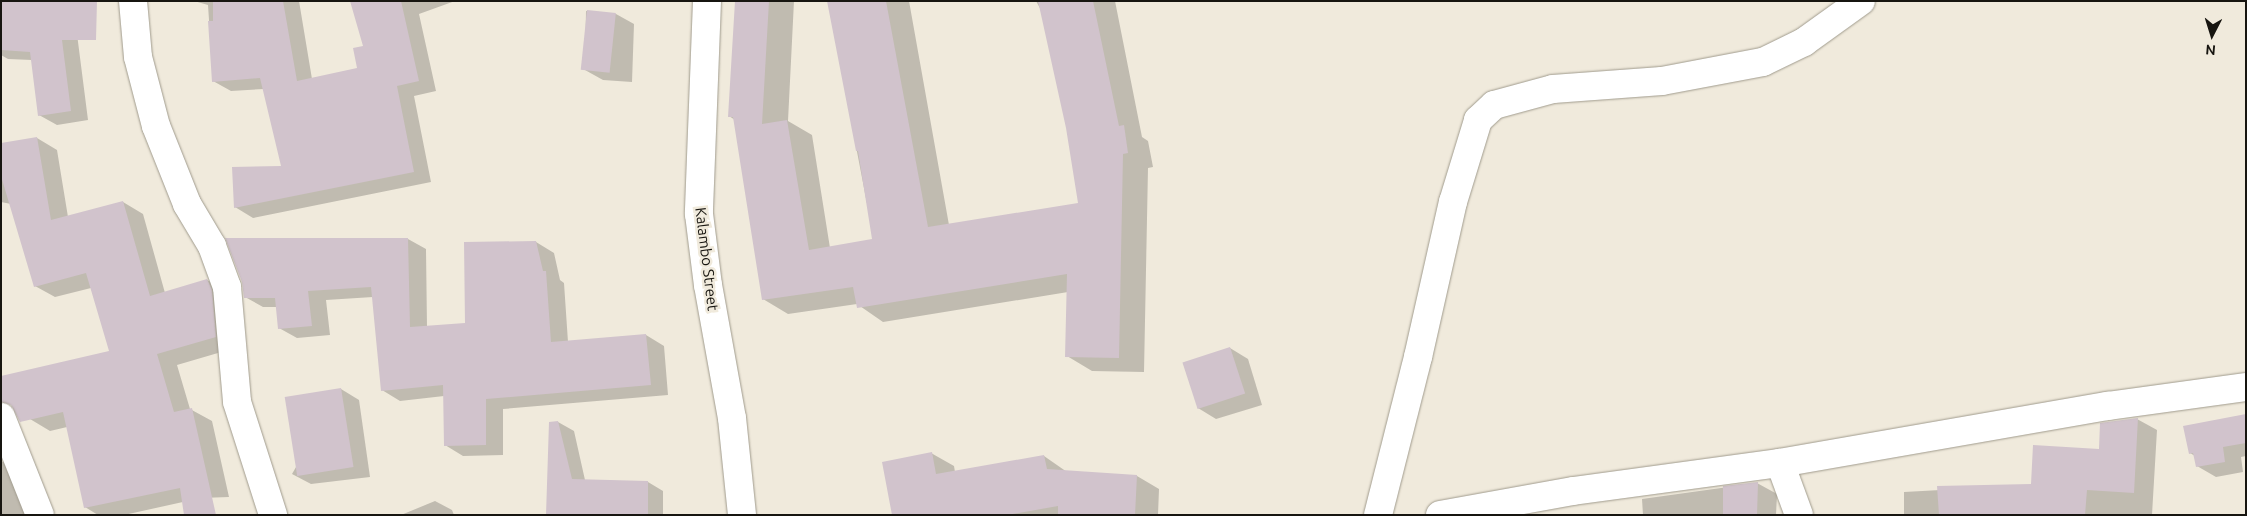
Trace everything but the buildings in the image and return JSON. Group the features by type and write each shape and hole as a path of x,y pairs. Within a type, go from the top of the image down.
{"street":[{"path":"133,1 138,57 156,126 187,204 212,246 227,287 237,402 273,515"},
{"name":"Kalambo Street","path":"707,1 699,214 708,286 732,418 742,515"},
{"path":"1378,515 1418,357 1453,202 1478,120 1494,105 1553,89 1662,81 1764,62 1804,42 1861,1"},
{"path":"1440,515 1573,491 1780,463 2108,406 2246,387"},
{"path":"1,417 40,515"},
{"path":"1780,463 1799,515"}]}
